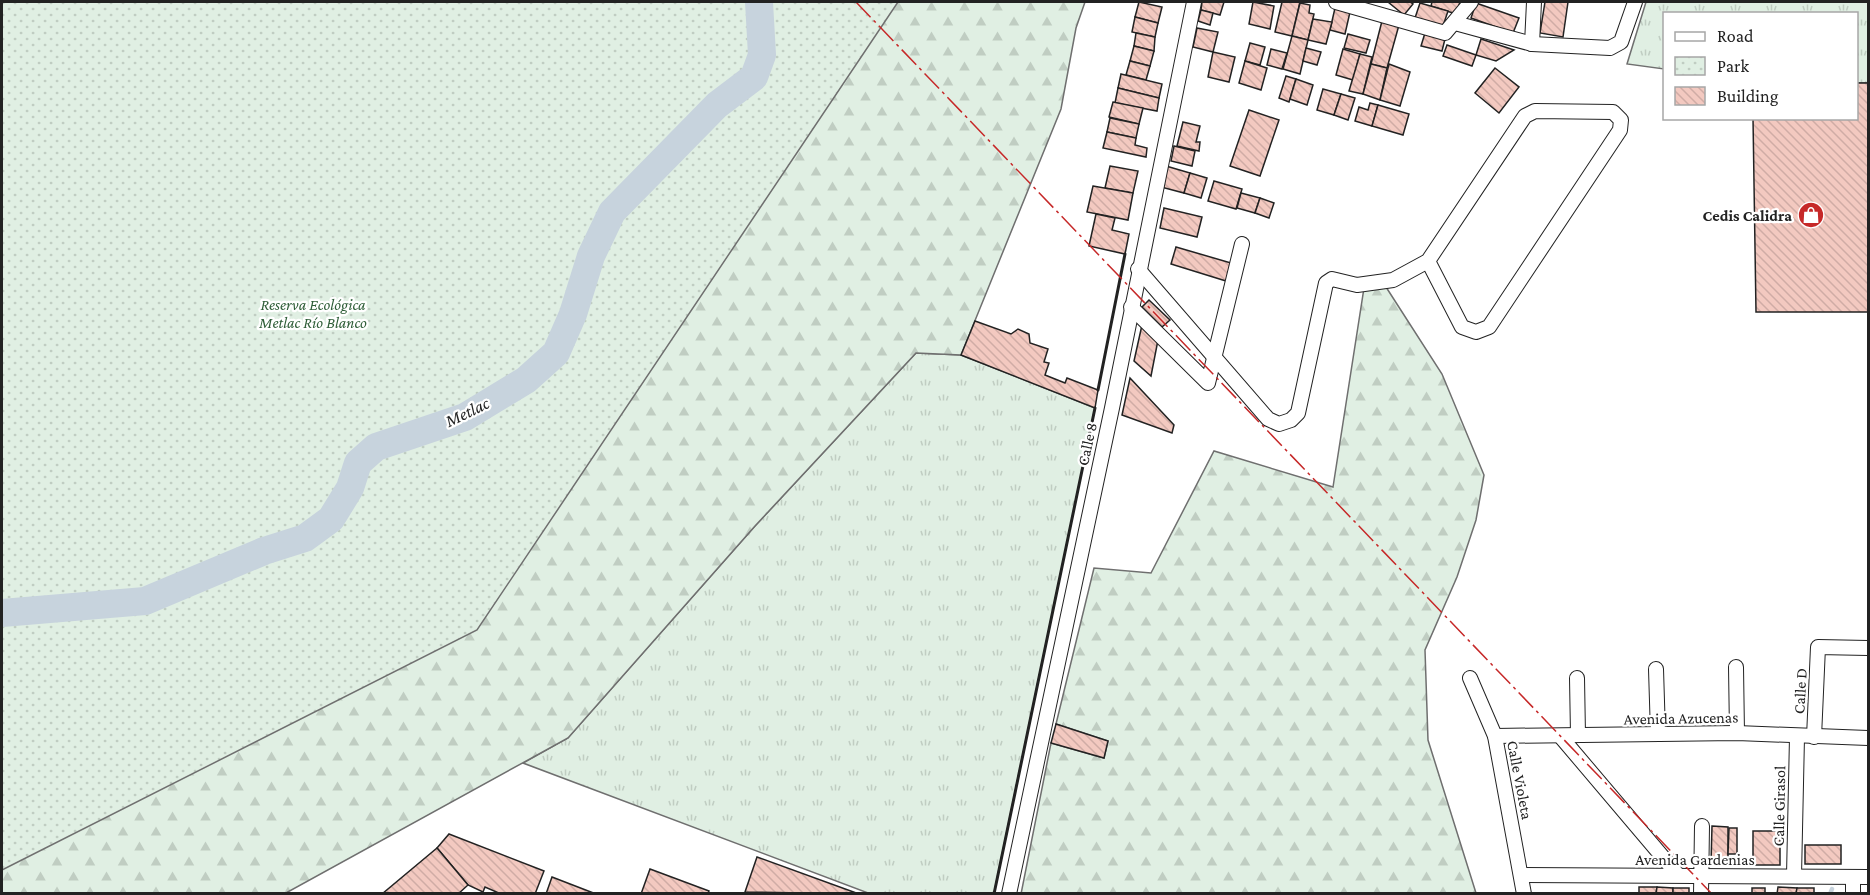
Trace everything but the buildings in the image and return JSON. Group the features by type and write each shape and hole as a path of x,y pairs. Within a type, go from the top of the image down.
{"street":[{"name":"Calle 8","path":"1009,894 1194,2"},
{"path":"1336,2 1356,3 1445,33 1471,2"},
{"path":"1532,44 1534,2"},
{"path":"1455,23 1532,44 1610,48 1621,42 1635,2"},
{"path":"1138,269 1268,419 1279,424 1291,420 1298,413 1326,284 1332,279 1357,285 1393,280 1428,261 1525,116 1535,111 1613,112 1621,120 1620,130 1490,327 1476,332 1462,327 1428,261"},
{"path":"1131,307 1208,384 1242,244"},
{"name":"Calle D","path":"1814,737 1818,647 1869,648"},
{"path":"1736,667 1737,733"},
{"path":"1656,669 1658,734"},
{"name":"Calle Violeta","path":"1470,678 1495,736 1524,894"},
{"path":"1577,678 1578,735"},
{"name":"Avenida Azucenas","path":"1495,736 1561,737 1737,733 1869,738"},
{"path":"1561,737 1678,875"},
{"name":"Calle Girasol","path":"1794,876 1797,737"},
{"path":"1701,894 1702,826"},
{"name":"Avenida Gardenias","path":"1522,875 1869,877"},
{"path":"1853,877 1853,894"}],"green space":[{"name":"Reserva Ecológica Metlac Río Blanco","path":"2,2 1085,2 1076,28 1061,109 961,355 916,353 755,526 568,738 286,893 2,894"},
{"name":"Reserva Ecológica Metlac Río Blanco","path":"2,2 898,2 477,630 2,870"},
{"path":"1646,2 1868,2 1868,83 1858,83 1858,12 1663,12 1663,69 1627,64"},
{"path":"1386,287 1442,374 1484,475 1476,520 1457,577 1425,650 1428,740 1476,893 1021,894 1051,743 1104,758 1108,741 1056,724 1094,568 1151,573 1214,451 1333,487 1364,288"},
{"path":"916,353 961,355 1095,408 994,893 868,893 523,763 568,738 755,526"}],"waterway":[{"name":"Metlac","path":"2,613 145,601 264,551 305,538 331,519 350,488 358,463 376,447 465,417 526,380 556,353 573,314 591,256 612,212 717,105 754,77 762,55 759,2"},
{"path":"1830,894 1832,889"}],"wall":[{"path":"1098,390 1125,254"},
{"path":"994,894 1095,408"}],"power":[{"path":"856,2 1712,894"}],"place":[{"name":"Cedis Calidra","path":"1811,215"}]}
